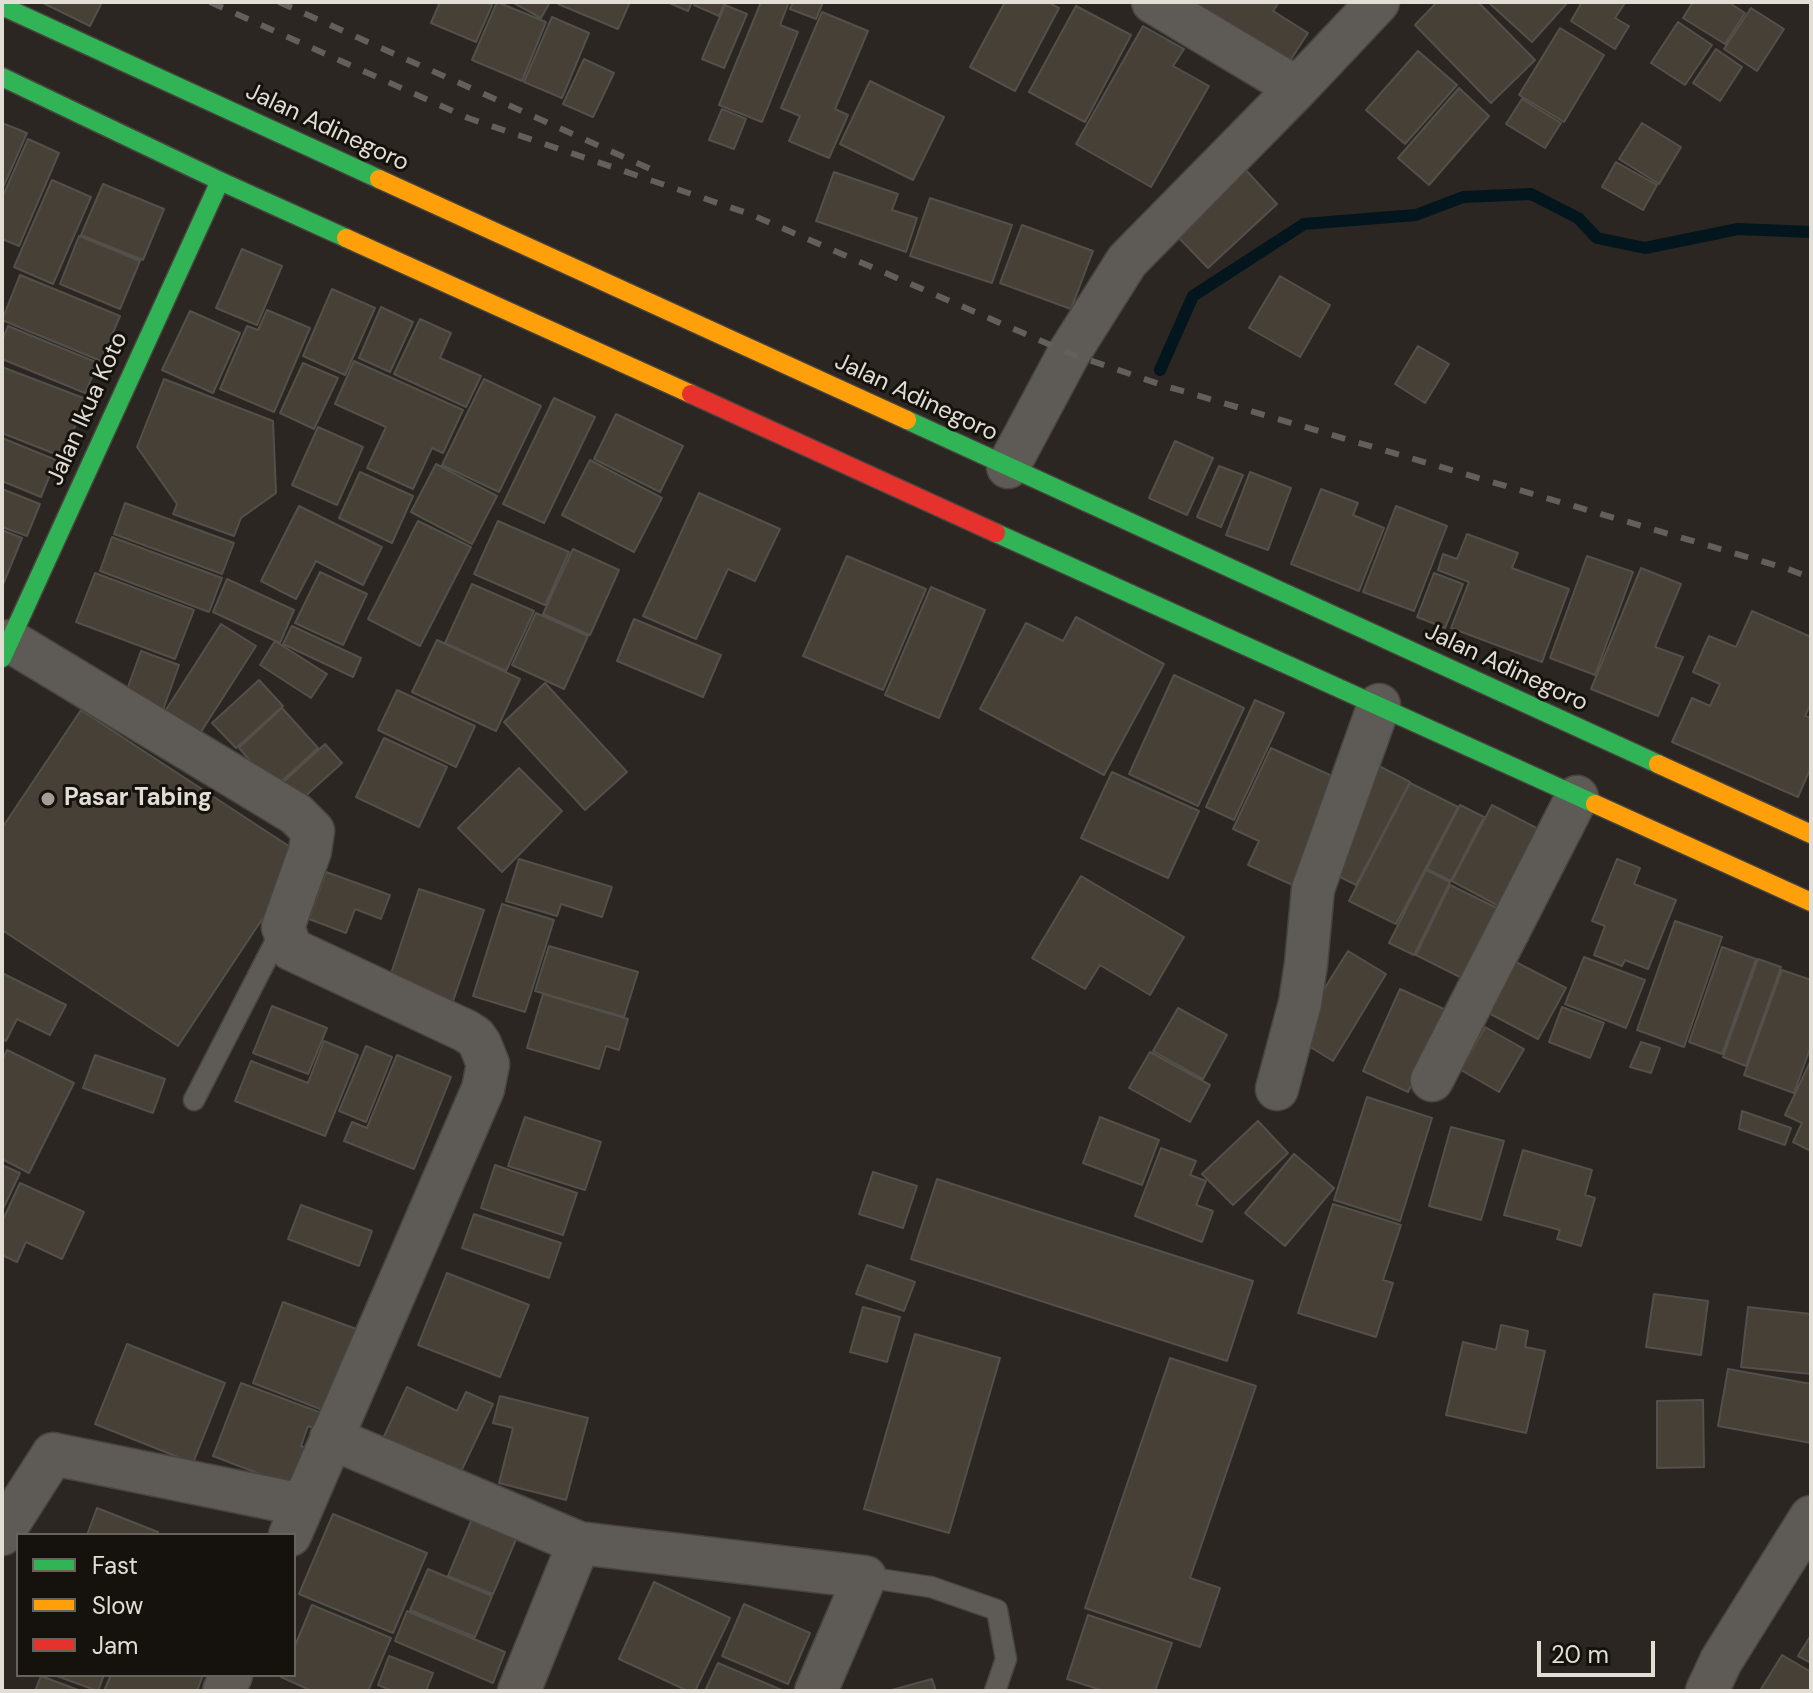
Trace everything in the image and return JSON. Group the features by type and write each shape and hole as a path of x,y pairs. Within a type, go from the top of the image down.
{"main road":[{"name":"Jalan Adinegoro","path":"2,6 1811,834"},
{"path":"2,77 220,181 1811,902"},
{"name":"Jalan Ikua Koto","path":"6,650 220,181"}],"street":[{"path":"1153,2 1297,88"},
{"path":"1008,467 1069,353 1127,261 1378,2"},
{"path":"2,1534 53,1454 296,1520 483,1089 488,1064 480,1044 466,1031 291,949 283,927 310,851 313,831 296,814 6,650"},
{"path":"1277,1089 1300,1003 1313,889 1379,705"},
{"path":"1432,1080 1577,797"},
{"path":"331,1438 579,1543 865,1577 816,1691"},
{"path":"1707,1691 1721,1661 1811,1517"},
{"path":"519,1691 579,1543"}],"lane":[{"path":"194,1100 283,927"},
{"path":"865,1577 931,1587 997,1610 1006,1659 995,1691"}],"building":[{"path":"41,2 102,2 90,26"},
{"path":"440,2 485,2 492,5 476,42 431,23"},
{"path":"497,2 546,22 522,81 472,60"},
{"path":"512,2 550,2 541,18"},
{"path":"559,2 630,2 618,29"},
{"path":"667,2 692,2 688,11"},
{"path":"695,2 725,2 719,16 694,5"},
{"path":"761,2 789,2 780,25 798,32 762,122 719,105"},
{"path":"793,2 823,2 816,19 790,9"},
{"path":"1005,2 1047,2 1059,8 1015,91 970,67"},
{"path":"1181,2 1279,2 1273,11 1308,33 1284,70"},
{"path":"1437,2 1478,2 1535,60 1491,103 1415,25"},
{"path":"1488,2 1568,2 1532,42"},
{"path":"1582,2 1625,3 1615,18 1629,26 1615,49 1571,21"},
{"path":"1693,2 1728,2 1745,13 1725,44 1683,18"},
{"path":"725,5 747,14 724,68 702,59"},
{"path":"1076,6 1131,35 1085,122 1029,92"},
{"path":"1751,8 1784,29 1757,71 1724,49"},
{"path":"822,12 868,31 835,109 848,115 829,158 789,141 800,116 781,108"},
{"path":"552,17 589,33 562,98 524,82"},
{"path":"1678,22 1712,45 1685,85 1651,63"},
{"path":"1143,26 1184,49 1173,66 1209,86 1151,187 1076,144"},
{"path":"1560,28 1604,55 1564,122 1519,95"},
{"path":"1716,49 1742,67 1720,101 1693,83"},
{"path":"1418,51 1457,85 1405,144 1366,110"},
{"path":"584,59 614,73 593,117 563,104"},
{"path":"870,81 944,117 913,180 840,144"},
{"path":"1459,88 1489,116 1429,185 1398,158"},
{"path":"1522,99 1561,123 1545,148 1506,124"},
{"path":"722,109 746,119 734,149 709,140"},
{"path":"2,123 27,133 2,190"},
{"path":"1642,123 1681,147 1659,184 1619,159"},
{"path":"28,139 59,153 19,246 2,239 2,198"},
{"path":"1616,162 1657,185 1643,210 1602,187"},
{"path":"1244,168 1277,204 1208,268 1174,233"},
{"path":"834,172 898,194 892,210 917,218 906,252 816,221"},
{"path":"52,180 91,197 53,284 14,267"},
{"path":"103,184 164,209 143,260 81,235"},
{"path":"930,198 1012,225 992,283 910,256"},
{"path":"1022,225 1093,251 1071,309 1000,283"},
{"path":"79,236 140,261 120,309 60,284"},
{"path":"242,249 282,266 257,325 216,308"},
{"path":"20,275 120,316 101,361 2,320"},
{"path":"1280,276 1330,305 1300,357 1249,328"},
{"path":"332,289 375,308 345,375 303,356"},
{"path":"381,307 413,322 390,372 359,358"},
{"path":"267,310 310,328 274,412 220,389 247,326 258,330"},
{"path":"190,311 240,333 213,393 162,370"},
{"path":"420,319 451,333 440,358 481,376 466,407 394,374"},
{"path":"8,326 98,363 85,393 2,359 2,341"},
{"path":"1418,346 1449,364 1425,403 1395,384"},
{"path":"354,361 463,410 443,453 432,448 413,489 367,468 386,427 335,404"},
{"path":"303,363 338,378 314,429 280,413"},
{"path":"2,367 86,399 63,457 2,433"},
{"path":"164,379 273,421 276,493 241,518 234,536 173,514 177,504 137,447"},
{"path":"484,379 541,406 499,492 442,465"},
{"path":"554,398 595,417 544,523 503,504"},
{"path":"616,414 683,446 660,492 594,459"},
{"path":"318,427 363,447 337,505 292,485"},
{"path":"2,438 56,460 41,497 2,481"},
{"path":"1175,441 1213,458 1187,515 1149,498"},
{"path":"590,460 662,498 634,552 562,515"},
{"path":"436,464 497,496 472,544 411,512"},
{"path":"1219,466 1243,475 1221,527 1197,517"},
{"path":"360,472 413,496 392,543 339,518"},
{"path":"1250,472 1291,488 1268,550 1226,535"},
{"path":"2,489 40,504 27,536 2,527"},
{"path":"1321,489 1358,503 1353,515 1384,528 1359,591 1291,564"},
{"path":"699,493 780,529 755,581 728,569 696,639 643,616"},
{"path":"125,503 234,543 222,574 114,534"},
{"path":"299,506 382,547 363,585 316,561 296,599 261,581"},
{"path":"1396,506 1447,526 1414,611 1363,592"},
{"path":"418,521 471,547 420,646 368,619"},
{"path":"498,521 569,552 545,605 474,574"},
{"path":"2,530 22,538 2,587"},
{"path":"1467,534 1518,553 1512,568 1569,589 1542,662 1451,628 1469,582 1438,570 1443,554 1457,559"},
{"path":"112,537 222,578 209,612 100,571"},
{"path":"573,549 619,570 590,635 543,614"},
{"path":"847,556 926,589 883,690 803,656"},
{"path":"1587,556 1633,572 1595,675 1550,658"},
{"path":"1641,568 1681,584 1655,647 1683,657 1658,716 1591,689"},
{"path":"320,572 367,594 343,645 295,623"},
{"path":"95,573 194,610 175,659 76,622"},
{"path":"1434,573 1463,584 1445,628 1417,617"},
{"path":"227,579 294,610 280,643 213,612"},
{"path":"472,584 534,611 506,671 445,643"},
{"path":"931,587 985,610 939,718 885,695"},
{"path":"1752,611 1811,637 1811,703 1805,716 1811,718 1811,767 1798,797 1672,742 1692,698 1710,706 1720,684 1693,672 1709,636 1736,647"},
{"path":"536,613 588,636 564,689 512,665"},
{"path":"1076,617 1164,664 1104,775 980,709 1026,623 1063,641"},
{"path":"634,619 721,655 703,697 617,661"},
{"path":"221,624 256,646 197,738 162,716"},
{"path":"292,626 361,658 353,677 283,644"},
{"path":"437,640 520,679 496,731 412,692"},
{"path":"275,641 327,674 311,698 260,665"},
{"path":"141,651 179,665 163,710 125,695"},
{"path":"1174,675 1244,708 1198,806 1129,774"},
{"path":"259,680 283,706 236,748 212,723"},
{"path":"545,683 627,772 585,810 504,722"},
{"path":"397,690 475,726 456,767 378,730"},
{"path":"1255,700 1284,713 1234,820 1206,807"},
{"path":"282,708 318,748 274,788 239,748"},
{"path":"81,710 304,856 178,1046 2,930 2,828"},
{"path":"384,738 447,767 419,827 356,797"},
{"path":"325,744 342,763 292,808 275,790"},
{"path":"1271,748 1343,781 1295,886 1248,865 1259,841 1233,829"},
{"path":"1377,765 1410,782 1356,885 1323,868"},
{"path":"519,768 562,811 502,872 458,828"},
{"path":"1112,772 1199,811 1168,878 1081,838"},
{"path":"1410,783 1458,807 1396,924 1349,901"},
{"path":"1460,805 1484,817 1451,881 1427,869"},
{"path":"1492,805 1548,834 1508,911 1452,881"},
{"path":"519,859 612,887 602,917 561,904 557,916 506,901"},
{"path":"1617,859 1640,868 1634,884 1676,900 1648,969 1625,960 1622,966 1594,955 1605,926 1592,921"},
{"path":"1426,870 1450,882 1414,955 1389,943"},
{"path":"326,872 390,895 381,919 355,909 346,933 309,919"},
{"path":"1081,876 1184,937 1150,995 1100,965 1085,989 1032,958"},
{"path":"1450,885 1505,912 1470,982 1416,955"},
{"path":"419,889 484,910 452,1004 388,983"},
{"path":"502,904 554,920 525,1012 473,996"},
{"path":"1675,921 1722,937 1684,1047 1637,1030"},
{"path":"549,946 638,972 624,1017 535,991"},
{"path":"1722,947 1756,959 1722,1054 1689,1042"},
{"path":"1348,951 1386,974 1333,1061 1294,1037"},
{"path":"1584,957 1645,980 1626,1028 1565,1004"},
{"path":"1508,958 1566,988 1538,1039 1481,1009"},
{"path":"1758,959 1781,967 1746,1066 1723,1057"},
{"path":"1782,970 1811,980 1811,1046 1794,1093 1744,1075"},
{"path":"2,973 66,1005 50,1035 17,1019 6,1041 2,1039"},
{"path":"1400,989 1457,1015 1408,1092 1363,1071"},
{"path":"543,994 628,1019 619,1050 606,1046 599,1069 527,1048"},
{"path":"272,1006 327,1028 308,1074 253,1053"},
{"path":"1562,1007 1604,1023 1590,1058 1549,1042"},
{"path":"1178,1008 1227,1035 1203,1079 1153,1051"},
{"path":"1485,1027 1524,1049 1499,1092 1461,1070"},
{"path":"324,1041 358,1055 325,1136 235,1101 251,1061 308,1083"},
{"path":"1641,1042 1660,1048 1651,1073 1630,1067"},
{"path":"366,1046 392,1057 366,1122 339,1111"},
{"path":"7,1050 74,1083 29,1173 2,1159 2,1061"},
{"path":"1150,1052 1210,1085 1190,1122 1129,1088"},
{"path":"95,1055 165,1079 153,1113 83,1088"},
{"path":"397,1055 451,1077 414,1169 344,1141 352,1122 367,1128"},
{"path":"1811,1060 1811,1151 1793,1142 1802,1123 1785,1115"},
{"path":"1367,1097 1432,1118 1400,1221 1334,1200"},
{"path":"1742,1111 1791,1128 1785,1145 1739,1129"},
{"path":"525,1117 601,1142 585,1190 508,1166"},
{"path":"1100,1117 1159,1140 1142,1185 1083,1163"},
{"path":"1258,1121 1288,1153 1233,1205 1202,1174"},
{"path":"1451,1127 1504,1141 1481,1220 1429,1206"},
{"path":"1161,1148 1196,1161 1190,1175 1206,1181 1196,1205 1213,1211 1202,1242 1135,1216"},
{"path":"1523,1150 1592,1170 1585,1195 1595,1198 1581,1246 1557,1239 1560,1230 1504,1215"},
{"path":"1294,1154 1334,1188 1285,1246 1245,1213"},
{"path":"2,1165 20,1173 2,1211"},
{"path":"495,1165 577,1193 563,1235 481,1208"},
{"path":"873,1172 917,1186 903,1228 859,1214"},
{"path":"937,1179 1253,1281 1227,1361 911,1259"},
{"path":"20,1183 84,1212 62,1259 26,1242 17,1262 2,1255 2,1222"},
{"path":"1333,1204 1401,1225 1383,1280 1393,1283 1376,1337 1298,1313"},
{"path":"301,1205 372,1231 359,1266 288,1239"},
{"path":"474,1214 561,1243 549,1278 462,1248"},
{"path":"867,1265 915,1282 904,1311 856,1294"},
{"path":"447,1273 529,1305 500,1377 418,1345"},
{"path":"1654,1294 1708,1301 1701,1355 1646,1347"},
{"path":"283,1302 359,1330 328,1412 253,1383"},
{"path":"863,1307 900,1317 887,1362 850,1352"},
{"path":"1748,1307 1811,1314 1811,1374 1741,1367"},
{"path":"1501,1325 1528,1331 1525,1347 1545,1351 1526,1433 1446,1415 1463,1342 1496,1350"},
{"path":"915,1334 1000,1358 949,1533 864,1509"},
{"path":"127,1344 225,1383 193,1463 95,1424"},
{"path":"1170,1358 1256,1386 1190,1578 1220,1588 1200,1647 1085,1608"},
{"path":"1728,1369 1811,1384 1811,1443 1718,1426"},
{"path":"241,1383 327,1415 321,1431 308,1426 301,1446 313,1451 299,1489 213,1456"},
{"path":"407,1387 457,1411 466,1392 493,1404 457,1480 380,1445"},
{"path":"500,1396 588,1418 566,1500 499,1483 513,1428 493,1423"},
{"path":"1703,1400 1704,1467 1657,1468 1657,1401"},
{"path":"97,1508 158,1532 158,1533 88,1533"},
{"path":"333,1514 427,1553 393,1633 299,1594"},
{"path":"472,1519 517,1537 493,1594 448,1576"},
{"path":"428,1569 492,1596 475,1637 410,1610"},
{"path":"654,1582 730,1618 695,1691 688,1691 619,1659"},
{"path":"744,1604 810,1633 788,1684 722,1656"},
{"path":"312,1605 391,1638 368,1691 312,1691 281,1677 296,1677 296,1643"},
{"path":"407,1611 505,1652 493,1683 395,1641"},
{"path":"1088,1615 1172,1643 1155,1691 1104,1691 1067,1679"},
{"path":"1811,1635 1811,1663 1798,1656"},
{"path":"1782,1655 1811,1672 1811,1691 1761,1689"},
{"path":"389,1656 433,1673 426,1691 393,1691 378,1685"},
{"path":"718,1663 784,1691 705,1691"},
{"path":"41,1677 44,1677 81,1691 35,1691"},
{"path":"60,1677 103,1677 98,1691"},
{"path":"110,1677 202,1677 197,1691 104,1691"},
{"path":"932,1679 936,1691 888,1691"}],"waterway":[{"path":"1160,370 1193,296 1304,224 1416,215 1463,197 1531,194 1578,218 1597,238 1645,248 1738,229 1811,232"}],"railway":[{"path":"210,2 468,118 750,214 1069,353 1162,385 1811,578"},
{"path":"279,2 655,171"}],"traffic: fast":[{"path":"2,6 379,179"},
{"path":"2,77 346,238"},
{"path":"2,658 220,181"},
{"path":"907,420 1658,764"},
{"path":"996,533 1595,804"}],"traffic: slow":[{"path":"379,179 907,420"},
{"path":"346,238 691,394"},
{"path":"1658,764 1811,834"},
{"path":"1595,804 1811,902"}],"traffic: jam":[{"path":"691,394 996,533"}],"place":[{"name":"Pasar Tabing","path":"48,799"}]}
